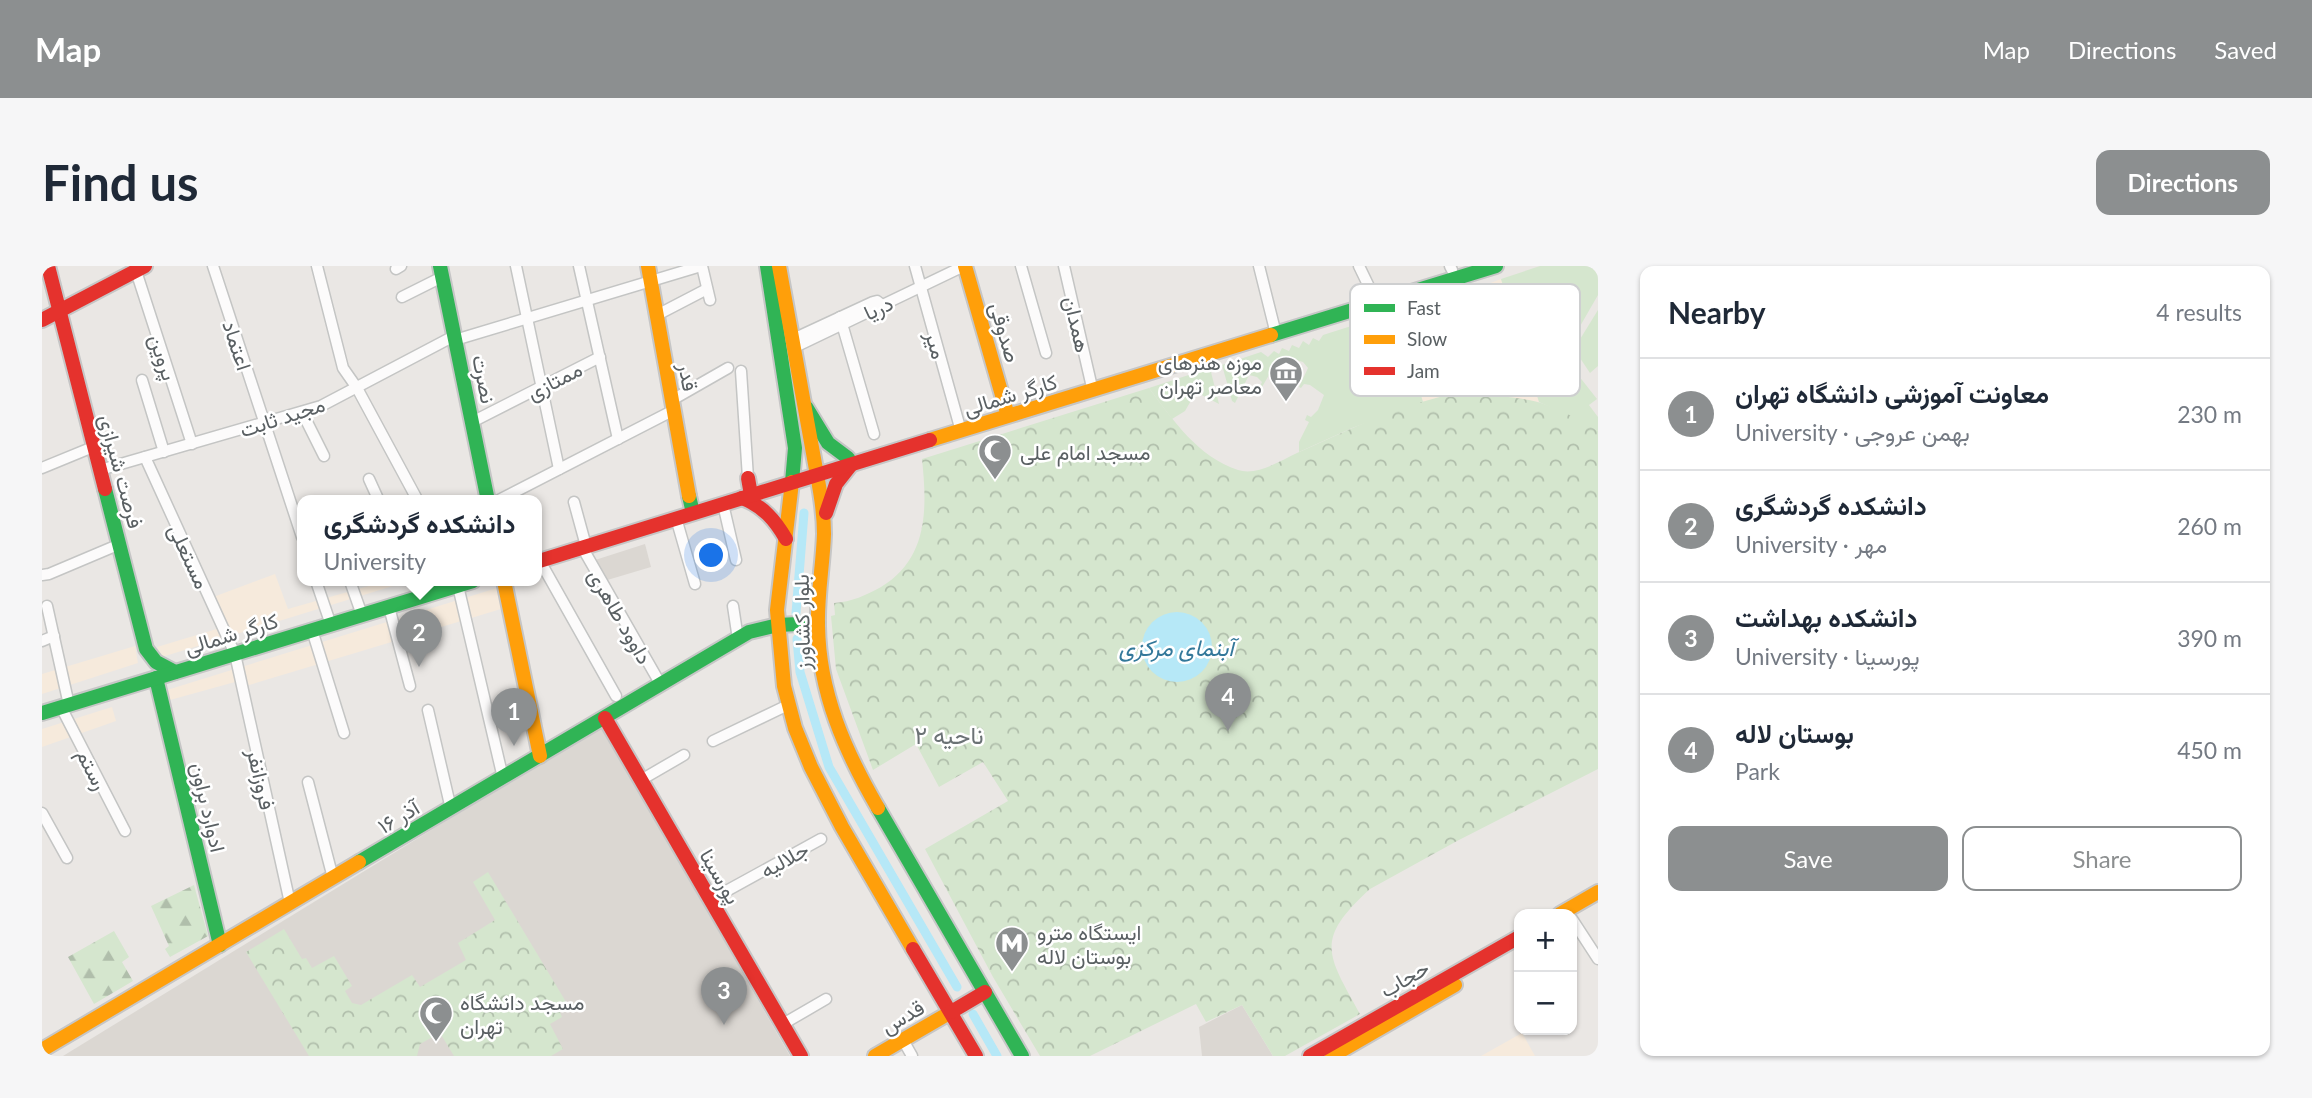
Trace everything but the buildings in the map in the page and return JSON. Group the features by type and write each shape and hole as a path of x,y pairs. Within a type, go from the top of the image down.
{"main road":[{"name":"فرصت شیرازی","path":"48,266 146,649 156,662 176,672"},
{"name":"قدر","path":"648,266 693,513"},
{"name":"بلوار کشاورز","path":"767,266 795,444 777,610 788,705 803,748 827,799 976,1056"},
{"name":"بلوار کشاورز","path":"779,266 824,519 818,623 819,657 827,696 847,753 1022,1056"},
{"name":"صدوقی","path":"965,266 1007,413"},
{"path":"1417,284 1456,270 1496,266"},
{"path":"42,320 140,268"},
{"name":"نصرت","path":"441,272 487,495"},
{"path":"1092,387 1350,307"},
{"name":"کارگر شمالی","path":"542,560 1092,387"},
{"path":"802,400 830,446 850,461 836,484 824,519"},
{"path":"747,478 747,496 765,509 786,540"},
{"name":"کارگر شمالی","path":"42,713 455,586"},
{"path":"505,586 540,756"},
{"name":"۱۶ آذر","path":"42,1050 738,639 757,629 818,623"},
{"name":"ادوارد براون","path":"156,678 220,945"},
{"name":"پورسینا","path":"605,718 801,1056"},
{"path":"1576,909 1598,892"},
{"path":"1577,911 1598,903"},
{"name":"حجاب","path":"1333,1056 1352,1039 1514,940"},
{"name":"حجاب","path":"1310,1056 1352,1039 1514,951"},
{"name":"قدس","path":"875,1056 985,992"}],"street":[{"name":"اعتماد","path":"213,266 297,522"},
{"path":"317,266 341,362 415,495"},
{"path":"516,266 559,469"},
{"path":"579,266 618,439"},
{"name":"مجید ثابت","path":"100,470 327,403 455,338 702,266"},
{"path":"702,266 710,300"},
{"name":"میر","path":"915,266 960,427"},
{"name":"دریا","path":"792,344 965,266"},
{"path":"1021,266 1046,353"},
{"name":"همدان","path":"1064,266 1092,387"},
{"path":"1259,266 1275,330"},
{"path":"1359,266 1368,284"},
{"name":"پروین","path":"140,268 192,444"},
{"path":"402,297 441,272"},
{"path":"657,315 707,289"},
{"path":"841,320 874,433"},
{"name":"ممتازی","path":"472,422 600,357"},
{"path":"509,495 618,439 728,368"},
{"path":"741,371 747,478"},
{"path":"142,380 164,452"},
{"path":"302,412 324,456"},
{"path":"42,468 93,447"},
{"name":"مستعلی","path":"145,457 235,654"},
{"path":"369,479 376,495"},
{"name":"داوود طاهری","path":"573,502 584,547 660,685"},
{"path":"723,504 736,560"},
{"path":"676,518 695,584"},
{"path":"42,575 120,544"},
{"path":"542,568 616,696"},
{"path":"318,586 331,625"},
{"path":"352,586 362,615"},
{"path":"420,586 424,596"},
{"path":"465,586 503,778"},
{"name":"رستم","path":"47,606 65,706 125,831"},
{"path":"733,606 738,639"},
{"path":"389,607 410,686"},
{"path":"312,630 344,733"},
{"path":"42,640 54,636"},
{"name":"فروزانفر","path":"235,654 290,903"},
{"path":"713,741 788,705"},
{"path":"429,710 451,808"},
{"path":"641,780 684,755"},
{"path":"308,782 333,878"},
{"path":"42,813 68,859"},
{"name":"جلالیه","path":"710,900 821,839"},
{"path":"1577,928 1598,959"},
{"path":"783,1024 825,999"},
{"path":"903,1040 912,1056"}],"shaded area":[{"path":"1501,279 1503,284 1488,284"},
{"path":"1421,396 1450,396 1423,402"},
{"path":"1466,396 1537,396 1539,402"},
{"path":"645,544 651,567 604,581 592,561"},
{"path":"275,574 288,609 368,586 393,586 162,657 157,647 220,628 208,599"},
{"path":"497,588 501,609 236,689 235,682 170,700 167,690"},
{"path":"135,646 138,663 42,694 42,674"},
{"path":"112,707 116,721 42,747 42,729"},
{"path":"601,726 790,1056 63,1056"},
{"path":"1242,1005 1273,1056 1202,1056 1199,1027"},
{"path":"1523,1035 1535,1056 1481,1056"}],"green space":[{"path":"1540,266 1598,266 1598,295 1580,326 1580,284 1503,284 1501,279"},
{"path":"1598,310 1598,366 1590,373 1580,358 1580,339"},
{"path":"1350,326 1350,396 1421,396 1423,402 1352,428 1299,452 1299,442 1309,422 1305,420 1307,415 1311,417 1318,410 1324,395 1310,385 1299,387 1308,368 1303,362 1296,360 1286,380 1283,378 1285,374 1273,368 1262,387 1262,382 1257,377 1249,375 1235,403 1232,401 1222,365 1261,352 1268,357 1274,351 1279,354 1282,348 1289,351 1292,345 1299,348 1303,341 1309,345 1313,338 1319,341 1323,335"},
{"path":"1210,368 1219,404 1196,392 1185,411 1172,419 1149,388"},
{"path":"1580,377 1597,399 1589,405 1598,417 1598,431 1572,417 1539,402 1537,396 1580,396"},
{"path":"1149,388 1177,425 1199,447 1224,464 1245,471 1268,467 1383,415 1446,396 1519,398 1563,412 1598,431 1598,769 1370,889 1340,922 1332,948 1334,962 1360,1014 1285,1056 1273,1056 1242,1005 1206,1022 1196,1004 1090,1056 1040,1056 993,977 925,849 1008,801 983,762 939,787 916,744 873,770 836,669 831,616 835,615 834,603 853,600 881,587 897,575 916,546 924,513 922,459"},
{"path":"488,872 566,1002 558,1007 562,1017 550,1024 563,1049 551,1056 454,1056 440,1033 420,1044 417,1056 309,1056 246,952 284,929 302,959 306,958 312,968 334,956 352,986 345,991 352,1003 361,1005 412,975 420,987 466,960 458,943 495,920 473,882"},
{"path":"194,885 208,936 170,957 165,949 169,946 151,906"},
{"path":"114,931 129,957 122,962 133,981 94,1004 68,957"}],"water":[{"name":"آبنمای مرکزی","path":"1184,612 1197,618 1206,627 1210,633 1210,661 1202,672 1191,680 1170,682 1152,672 1144,661 1142,640 1152,622 1163,614"}],"waterway":[{"path":"796,613 804,513"},
{"path":"797,639 800,672 829,767 957,987"},
{"path":"973,1014 997,1056"}],"traffic: fast":[{"path":"440,266 487,495"},
{"path":"767,266 795,448 792,482"},
{"path":"1437,284 1496,266"},
{"path":"1271,335 1350,311"},
{"path":"806,407 828,443 848,458"},
{"path":"105,489 146,649 156,662 175,672"},
{"path":"689,496 693,513"},
{"path":"42,713 457,586"},
{"path":"778,625 818,623"},
{"path":"359,862 749,632 778,625"},
{"path":"156,678 220,945"},
{"path":"878,808 1022,1056"}],"traffic: slow":[{"path":"648,266 689,496"},
{"path":"779,266 817,475"},
{"path":"965,266 1006,409"},
{"path":"930,440 1271,335"},
{"path":"817,475 824,527 818,614 823,675 845,743 878,808"},
{"path":"792,482 777,610 784,686 795,728 811,767 842,827 913,949"},
{"path":"505,586 540,756"},
{"path":"42,1050 359,862"},
{"path":"1569,909 1598,892"},
{"path":"1332,1056 1455,985"},
{"path":"875,1056 951,1012"}],"traffic: jam":[{"path":"48,266 105,489"},
{"path":"42,320 145,266"},
{"path":"542,560 930,440"},
{"path":"826,513 836,484 851,465"},
{"path":"748,478 751,495"},
{"path":"742,498 768,514 786,539"},
{"path":"605,718 801,1056"},
{"path":"1310,1056 1514,940"},
{"path":"913,949 976,1056"},
{"path":"951,1012 985,992"}],"place":[{"name":"موزه هنرهای معاصر تهران","path":"1286,403"},
{"name":"مسجد امام علی","path":"995,481"},
{"name":"دانشکده گردشگری","path":"419,667"},
{"name":"بوستان لاله","path":"1228,731"},
{"name":"معاونت آموزشی دانشگاه تهران","path":"514,746"},
{"name":"ایستگاه مترو بوستان لاله","path":"1012,973"},
{"name":"دانشکده بهداشت","path":"724,1025"},
{"name":"مسجد دانشگاه تهران","path":"436,1043"}],"district":[{"name":"ناحیه ۲","path":"949,734"}]}
